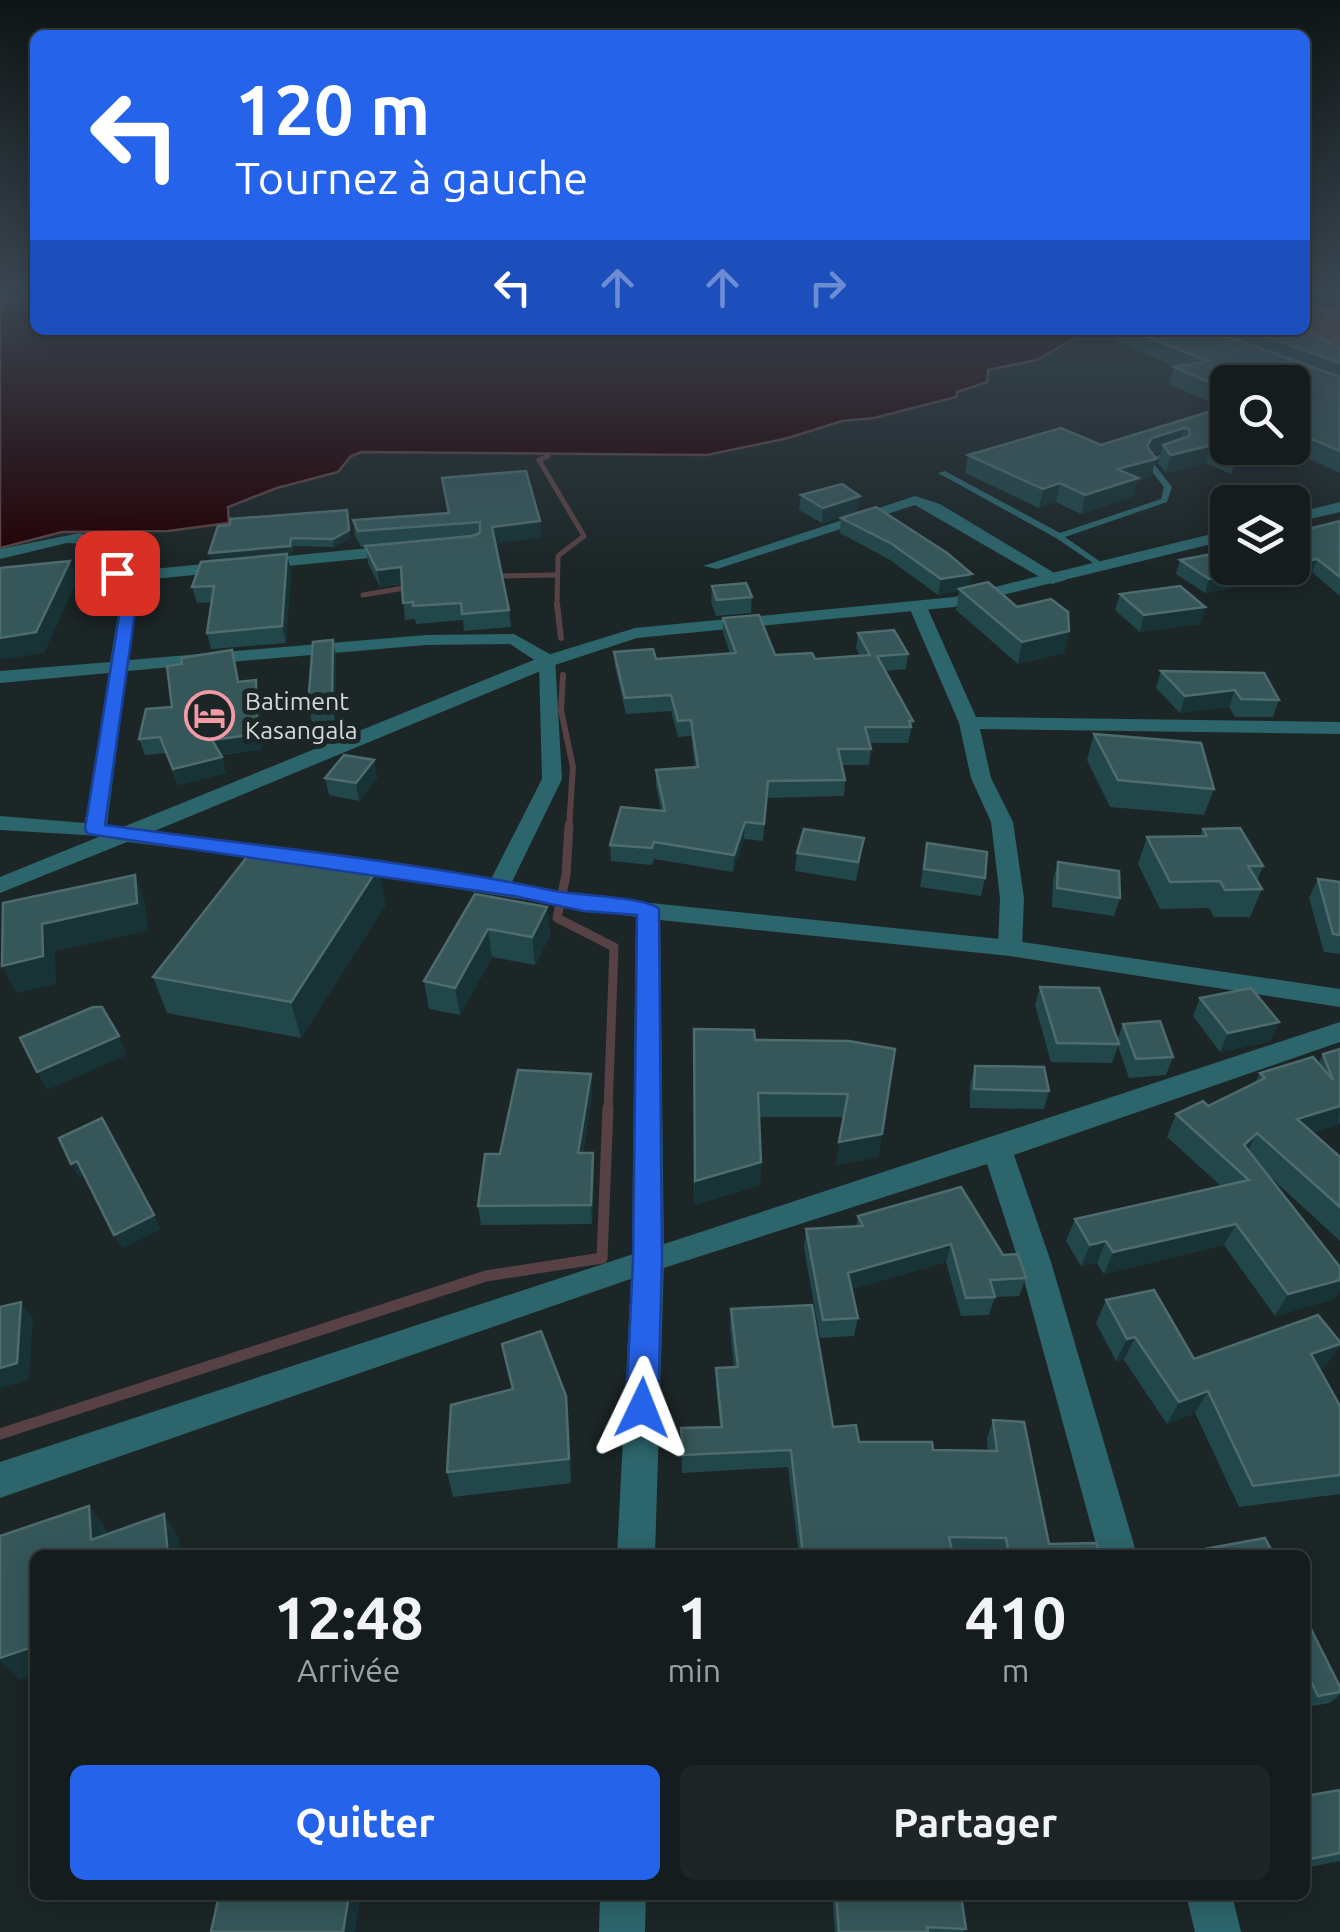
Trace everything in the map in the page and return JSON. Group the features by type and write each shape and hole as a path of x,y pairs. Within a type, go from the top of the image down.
{"street":[{"path":"711,566 914,500 936,507 1058,580"},
{"path":"1310,515 1340,508"},
{"path":"0,554 60,538 85,540 100,546 104,563 122,577 130,591 95,829"},
{"path":"0,886 548,661 635,633 918,608 1058,580 1210,540"},
{"path":"122,577 416,548"},
{"path":"918,608 969,723 981,778 1002,822 1012,898 1010,948"},
{"path":"0,676 426,640 514,638 548,661"},
{"path":"506,888 552,779 548,661"},
{"path":"969,723 1340,728"},
{"path":"0,823 95,829 506,888 583,904 1010,948 1340,998"},
{"path":"636,1550 648,1260 648,909"},
{"path":"0,1480 648,1260 996,1149 1340,1032"},
{"path":"996,1149 1035,1262 1117,1550"},
{"path":"622,1932 623,1900"},
{"path":"1209,1900 1218,1932"}],"lane":[{"path":"1059,536 1164,500 1168,487 1150,464 1180,451"},
{"path":"942,472 1059,536 1102,567"}],"shaded area":[{"path":"0,386 975,386 957,392 956,397 707,455 362,452 351,456 338,472 277,488 228,507 229,523 168,531 62,532 0,548"}],"building":[{"path":"1310,386 1340,386 1340,451 1310,438"},
{"path":"1210,412 1210,445 1171,455 1163,445 1190,436 1189,429 1152,438 1147,446 1156,459 1117,469 1138,478 1085,495 1060,483 1043,489 968,455 1061,428 1101,445"},
{"path":"526,471 540,521 492,527 509,610 462,614 461,603 403,603 401,567 377,570 365,546 472,536 480,533 480,522 358,531 353,520 449,513 442,478"},
{"path":"842,484 860,496 823,508 801,495"},
{"path":"876,507 972,574 941,579 892,544 841,518"},
{"path":"347,510 349,530 333,539 291,538 290,546 209,553 218,526 230,525 230,519"},
{"path":"1340,521 1340,577 1317,559 1310,560 1310,528"},
{"path":"287,554 282,626 207,633 214,586 192,587 201,562"},
{"path":"1210,554 1210,579 1209,579 1180,560"},
{"path":"70,561 36,632 0,638 0,568"},
{"path":"988,582 1017,607 1051,599 1068,612 1069,631 1022,642 959,589"},
{"path":"746,583 752,597 717,600 712,586"},
{"path":"1180,586 1205,607 1144,615 1120,594"},
{"path":"759,615 775,655 812,653 815,659 870,655 858,633 894,630 908,654 877,656 913,721 909,721 911,727 865,727 871,749 838,749 845,780 768,781 764,824 745,822 734,855 654,842 652,848 610,845 621,807 665,811 656,770 698,767 691,720 678,721 671,695 625,698 614,652 653,649 656,659 736,653 723,618"},
{"path":"333,640 332,702 308,705 313,642"},
{"path":"232,650 238,682 256,680 257,734 212,740 222,757 173,769 160,737 139,739 146,709 172,707 167,666 182,664 181,658"},
{"path":"1161,671 1264,673 1279,700 1241,699 1235,690 1185,696"},
{"path":"1094,734 1201,743 1214,789 1118,780"},
{"path":"344,755 374,760 356,783 325,778"},
{"path":"1240,828 1263,866 1248,866 1262,889 1225,890 1220,881 1170,882 1147,837 1207,836 1203,829"},
{"path":"804,829 864,838 858,862 797,853"},
{"path":"927,843 987,852 985,878 924,869"},
{"path":"254,848 378,868 291,1002 153,977"},
{"path":"1058,862 1119,871 1120,898 1057,888"},
{"path":"135,875 137,903 42,924 43,956 2,966 3,903"},
{"path":"1318,879 1340,882 1340,935 1333,934"},
{"path":"475,894 547,907 532,937 488,929 455,988 424,981"},
{"path":"1040,987 1099,988 1119,1044 1057,1043"},
{"path":"1251,988 1279,1022 1228,1033 1200,998"},
{"path":"93,1007 102,1007 119,1036 37,1072 20,1038"},
{"path":"1160,1021 1173,1057 1136,1059 1123,1024"},
{"path":"694,1029 754,1030 755,1040 849,1041 895,1049 882,1134 839,1142 848,1094 758,1093 761,1162 695,1181"},
{"path":"1340,1049 1340,1106 1297,1119 1340,1157 1340,1207 1257,1133 1244,1145 1340,1267 1340,1280 1288,1294 1236,1224 1113,1252 1106,1241 1090,1245 1075,1219 1249,1180 1176,1114 1203,1101 1208,1106 1265,1078 1260,1073 1313,1057 1333,1080 1323,1054"},
{"path":"975,1066 1044,1067 1049,1091 974,1089"},
{"path":"518,1070 591,1074 578,1153 593,1153 591,1205 478,1206 485,1154 500,1154"},
{"path":"102,1118 154,1215 114,1235 77,1161 71,1164 59,1138"},
{"path":"961,1187 1003,1255 1018,1254 1026,1278 990,1280 995,1297 966,1298 951,1244 848,1273 858,1318 823,1320 806,1229 863,1226 858,1216"},
{"path":"1154,1290 1194,1359 1318,1315 1340,1342 1311,1354 1340,1406 1340,1475 1253,1486 1208,1391 1179,1402 1135,1337 1127,1339 1106,1300"},
{"path":"21,1302 17,1363 0,1368 0,1307"},
{"path":"812,1305 833,1427 856,1425 859,1442 932,1442 933,1450 997,1451 993,1420 1024,1422 1049,1544 1096,1543 1098,1550 1008,1550 1006,1538 949,1537 952,1550 802,1550 791,1450 683,1455 681,1428 722,1427 716,1368 738,1367 731,1309"},
{"path":"541,1331 566,1396 569,1459 447,1472 451,1405 513,1389 502,1344"},
{"path":"89,1506 91,1540 164,1514 168,1550 30,1550 30,1648 0,1658 0,1536"},
{"path":"1265,1538 1271,1550 1199,1550"},
{"path":"1310,1627 1340,1687 1340,1692 1318,1696 1310,1679"},
{"path":"1340,1790 1340,1853 1310,1859 1310,1795"},
{"path":"218,1900 348,1900 343,1932 211,1932"},
{"path":"836,1900 962,1900 966,1929 927,1927 928,1932 839,1932"}],"waterway":[{"path":"548,456 539,460 584,536 558,556 557,604"},
{"path":"494,576 556,575"},
{"path":"363,595 410,587"},
{"path":"557,604 561,638"},
{"path":"563,675 561,710 573,767 569,828"},
{"path":"569,825 566,875 557,918 614,947 608,1111"},
{"path":"0,1434 486,1276 602,1258 608,1108"}],"place":[{"name":"Batiment Kasangala","path":"210,715"}],"route":[{"path":"117,573 130,591 95,829 514,889 583,904 648,909 648,1260 642,1408"}]}
